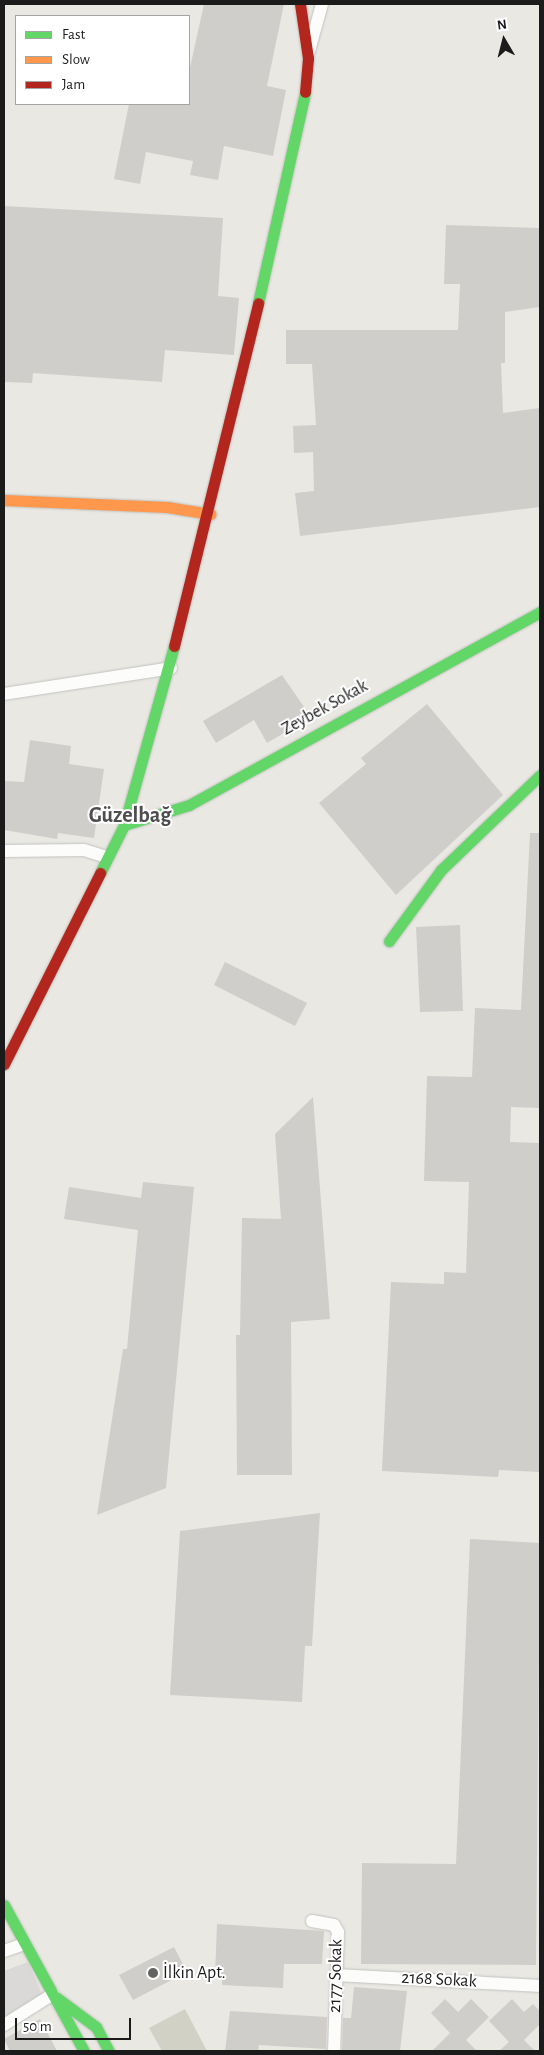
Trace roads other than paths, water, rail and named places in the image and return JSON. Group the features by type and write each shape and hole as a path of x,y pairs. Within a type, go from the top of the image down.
{"street":[{"path":"300,4 308,58"},
{"path":"4,1064 104,856 124,824 171,668 210,514 304,112 308,58 322,4"},
{"path":"4,500 167,507 210,514"},
{"name":"Zeybek Sokak","path":"124,824 189,805 540,612"},
{"path":"4,694 171,668"},
{"path":"389,941 441,870 540,775"},
{"path":"4,851 84,850 104,856"},
{"path":"4,1905 84,2051"},
{"name":"2177 Sokak","path":"312,1920 334,1925 338,1932 334,2051"},
{"path":"4,1951 24,1944"},
{"name":"2168 Sokak","path":"337,1975 540,1986"},
{"path":"4,2025 53,1994"},
{"path":"53,1994 96,2028 109,2051"}],"place":[{"name":"İlkin Apt.","path":"153,1973"}],"district":[{"name":"Güzelbağ","path":"130,816"}]}
